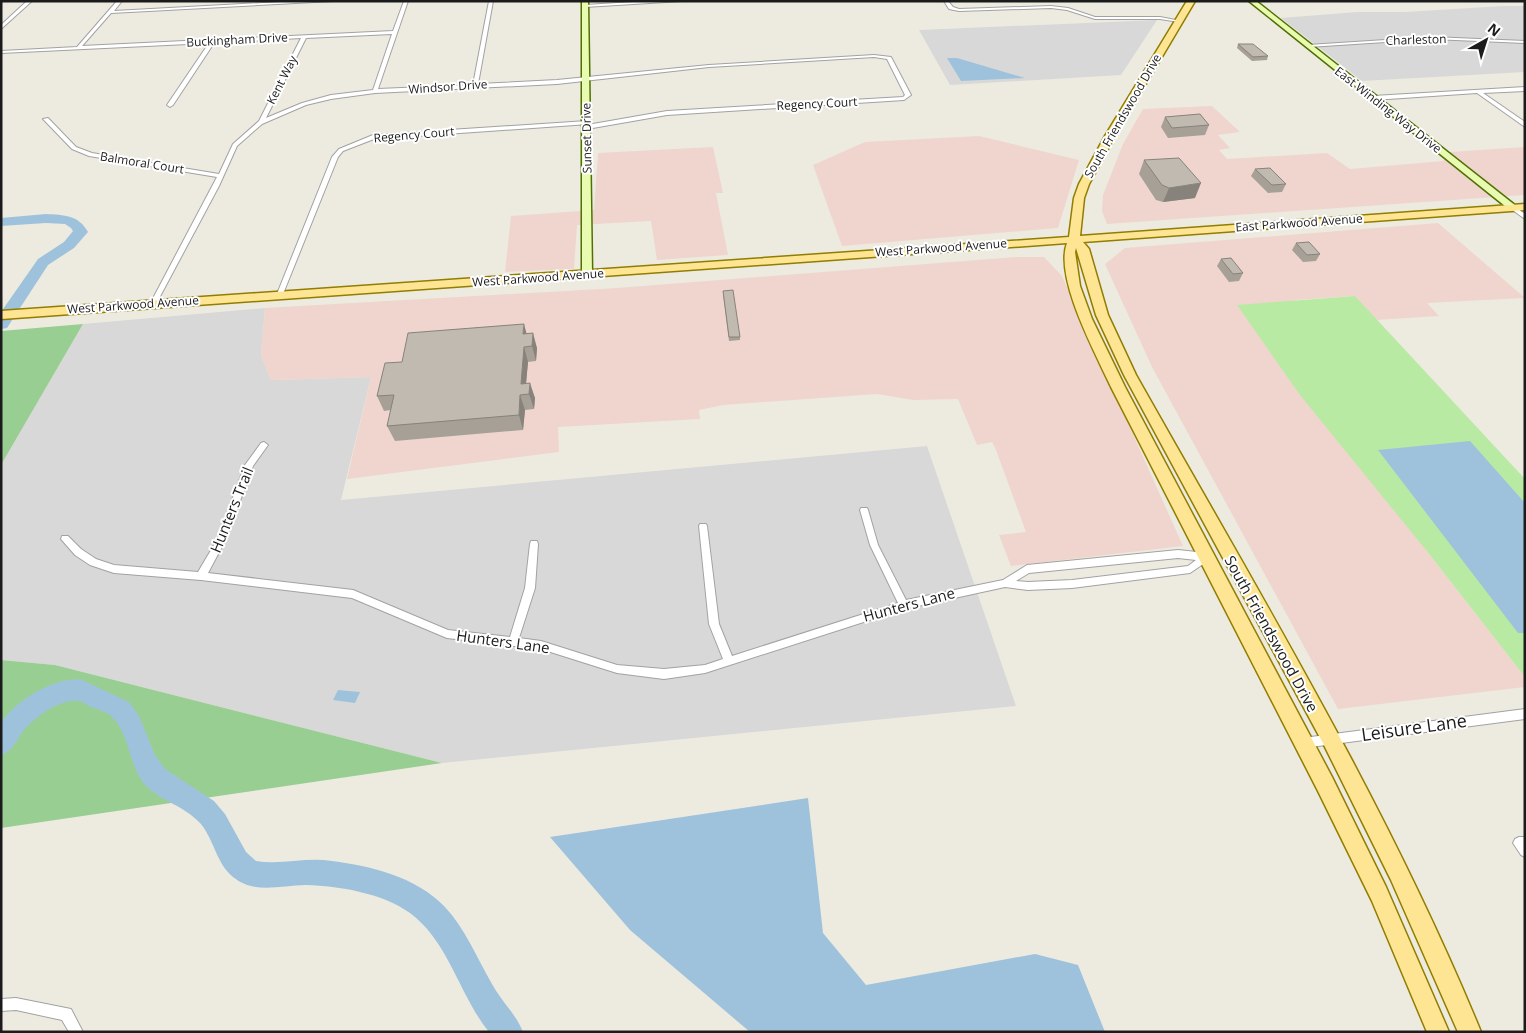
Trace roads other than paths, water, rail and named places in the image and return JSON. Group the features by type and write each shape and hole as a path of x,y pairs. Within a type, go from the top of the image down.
{"main road":[{"name":"South Friendswood Drive","path":"1191,1 1092,168 1079,198 1074,238 1069,252 1074,286 1086,319 1379,894 1438,1032"},
{"name":"East Parkwood Avenue","path":"1074,238 1525,207"},
{"name":"South Friendswood Drive","path":"1074,238 1083,249 1102,314 1130,375 1330,739 1398,873 1470,1032"},
{"name":"West Parkwood Avenue","path":"1,315 280,294 429,286 1074,238"}],"street":[{"path":"1,28 30,1"},
{"path":"79,47 120,1"},
{"path":"111,12 331,1"},
{"path":"375,91 406,1"},
{"path":"475,85 491,1"},
{"path":"585,4 680,1"},
{"path":"946,1 955,9 1059,7 1096,18 1134,16 1179,20"},
{"path":"1033,1 1038,7"},
{"name":"East Winding Way Drive","path":"1252,1 1525,217"},
{"name":"Sunset Drive","path":"585,4 587,274"},
{"name":"Buckingham Drive","path":"1,52 395,32"},
{"name":"Kent Way","path":"260,123 304,37"},
{"name":"Charleston","path":"1308,46 1432,38 1525,42"},
{"path":"170,105 212,42"},
{"name":"Regency Court","path":"280,294 335,157 342,150 373,137 587,125 668,113 860,102 904,98 908,95 889,58 874,56 853,57"},
{"name":"Windsor Drive","path":"153,304 221,176 235,145 260,123 304,104 331,97 375,91 586,79 709,66 853,57"},
{"path":"1373,98 1525,88"},
{"path":"1478,92 1525,125"},
{"name":"Balmoral Court","path":"46,119 74,148 91,155 221,176"},
{"name":"Hunters Trail","path":"201,576 221,541 249,465 264,445"},
{"path":"864,510 874,545 904,605"},
{"path":"703,526 714,624 729,662"},
{"name":"Hunters Lane","path":"65,539 78,552 93,562 114,569 201,576 353,594 447,634 514,640 541,645 617,669 642,673 686,672 729,662 778,644 904,605 1005,582 1027,569 1178,554 1206,557"},
{"path":"514,640 530,588 534,544"},
{"name":"Hunters Lane","path":"1005,582 1028,586 1072,584 1190,569 1206,557"},
{"name":"Leisure Lane","path":"1303,743 1525,714"},
{"path":"1525,842 1520,844 1525,851"},
{"path":"1,1006 16,1004 66,1014 77,1032"}],"water":[{"path":"947,58 957,58 1025,78 961,81"},
{"path":"1470,441 1525,503 1525,633 1518,633 1378,450"},
{"path":"338,690 360,692 355,703 333,700"},
{"path":"808,798 823,933 866,985 1035,954 1078,965 1105,1032 750,1032 630,930 550,837"}],"waterway":[{"path":"1,222 46,218 58,219 77,225 81,232 69,245 43,262 1,324"},
{"path":"1,744 21,717 55,695 80,690 115,705 126,716 147,763 156,778 192,799 211,816 231,854 242,867 249,872 262,875 305,872 333,874 365,880 410,897 421,904 446,932 485,1001 508,1032"}]}
